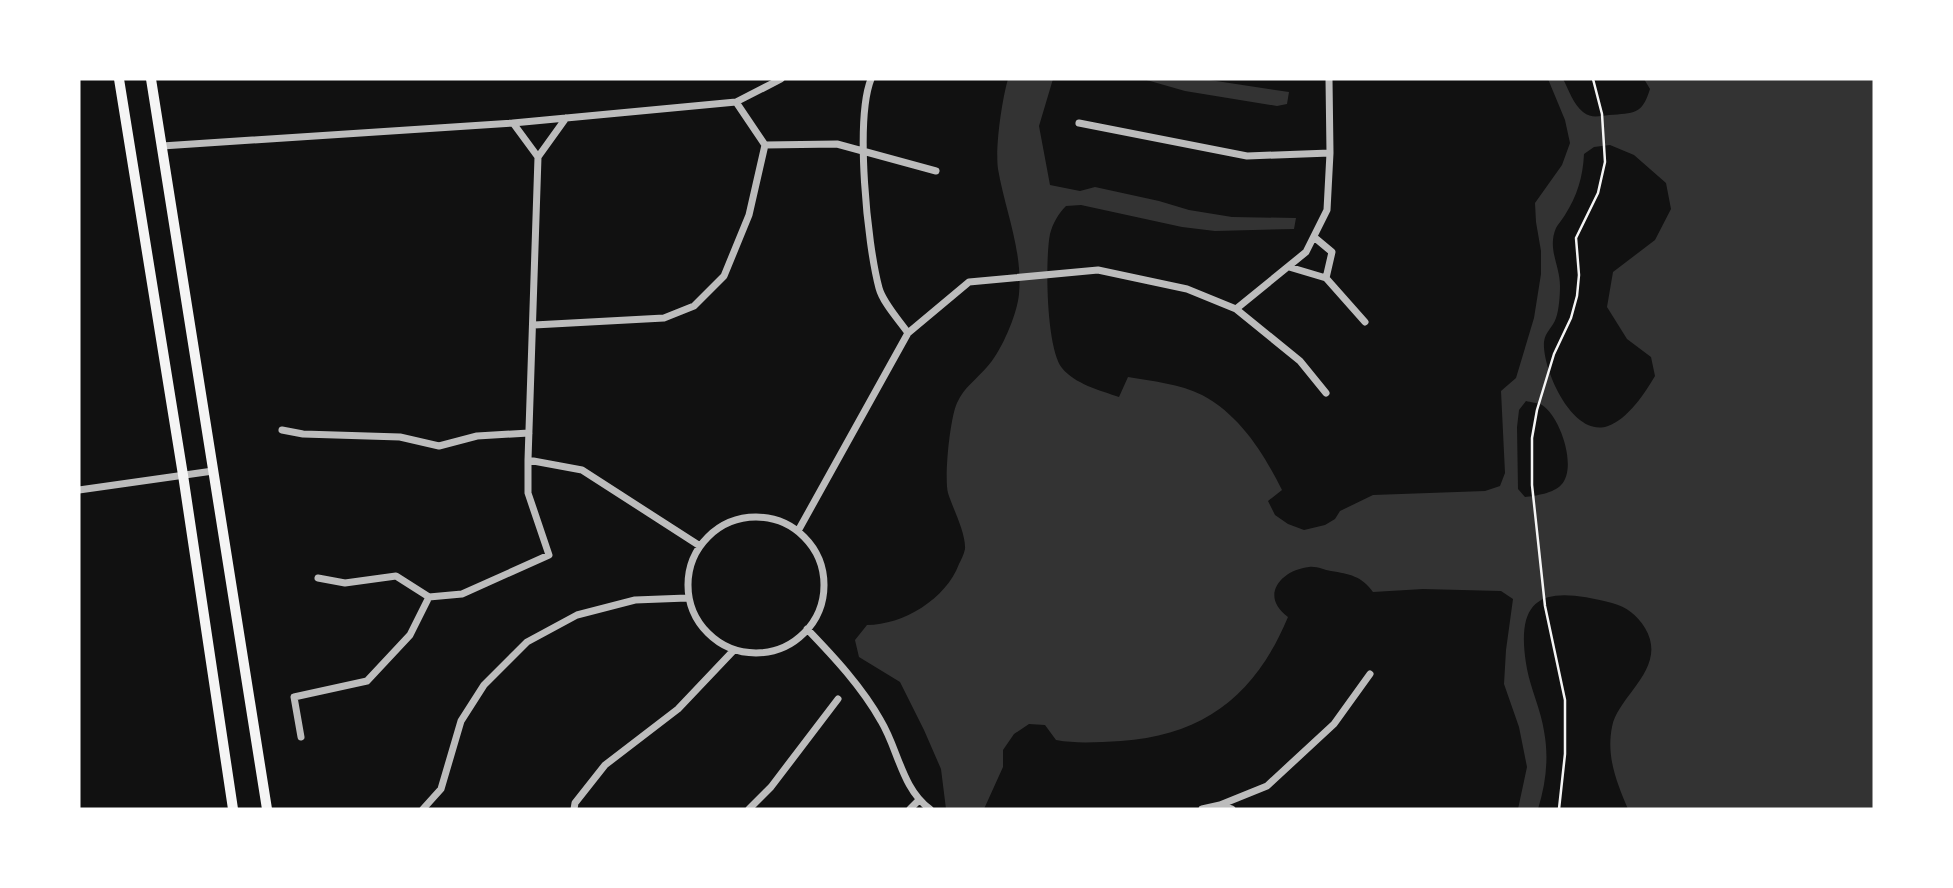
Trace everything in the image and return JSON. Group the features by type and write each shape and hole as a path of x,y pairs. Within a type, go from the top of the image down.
{"main road":[{"path":"119,79 183,475 233,809"},
{"path":"151,79 267,809"}],"street":[{"path":"162,146 513,123 736,103 781,79"},
{"path":"871,79 867,91 864,151 867,212 879,291 908,333"},
{"path":"1236,309 1306,252 1327,210 1330,153 1329,79"},
{"path":"534,326 664,318 694,306 724,276 749,215 765,145 736,103"},
{"path":"318,578 345,583 396,576 429,597 462,594 549,555 528,493 528,433 534,326 533,276 538,157 566,118"},
{"path":"513,123 538,157"},
{"path":"1079,123 1247,156 1330,153"},
{"path":"765,145 837,144 936,171"},
{"path":"1314,237 1332,253 1326,278"},
{"path":"1289,267 1326,278 1365,322"},
{"path":"799,531 908,333 969,282 1098,270 1187,289 1236,309 1300,361 1326,393"},
{"path":"282,430 303,434 400,437 439,446 477,436 528,433"},
{"path":"528,460 582,470 700,546"},
{"path":"79,490 213,471"},
{"path":"746,517 774,519 799,531 819,556 825,587 817,618 807,629 795,642 765,654 733,650 706,633 687,598 689,575 700,546 720,527 746,517"},
{"path":"301,737 294,697 367,681 410,635 429,597"},
{"path":"423,809 441,789 461,721 484,685 527,642 577,615 635,600 687,598"},
{"path":"807,629 838,660 882,721 918,801 930,809"},
{"path":"574,809 575,803 605,765 678,709 733,650"},
{"path":"1202,809 1220,805 1267,786 1334,724 1370,674"},
{"path":"749,809 771,787 838,699"},
{"path":"910,809 918,801"},
{"path":"1220,805 1231,809"}],"path":[{"path":"1559,809 1565,754 1565,700 1545,606 1532,485 1532,438 1537,410 1554,354 1571,318 1577,296 1576,238 1598,193 1605,148 1602,114 1593,79"}],"shaded area":[{"path":"1008,79 1053,79 1039,126 1050,185 1080,191 1095,187 1189,210 1232,217 1296,218 1294,229 1215,231 1182,227 1081,205 1066,206 1056,219 1050,234 1047,282 1053,342 1057,358 1067,374 1088,386 1119,397 1128,377 1185,388 1216,403 1250,436 1275,476 1282,490 1268,501 1275,515 1304,530 1325,525 1335,519 1340,511 1373,495 1485,491 1500,486 1505,473 1501,391 1516,378 1534,318 1541,274 1535,203 1562,165 1570,143 1565,120 1548,79 1563,79 1580,109 1589,116 1596,116 1631,113 1640,108 1650,89 1644,79 1874,79 1874,809 1628,809 1617,780 1610,749 1612,727 1616,715 1647,668 1651,656 1651,642 1642,623 1627,609 1612,603 1569,595 1553,596 1540,601 1531,610 1525,624 1527,669 1543,723 1546,761 1545,780 1538,809 1518,809 1527,767 1519,727 1504,684 1513,599 1501,591 1423,589 1373,592 1355,577 1312,567 1290,573 1277,585 1275,601 1288,617 1260,668 1224,706 1178,730 1121,741 1056,740 1045,725 1029,724 1014,734 1003,750 1003,767 984,809 946,809 941,769 900,682 859,657 855,640 867,625 881,624 909,615 934,599 953,577 965,551 959,521 947,485 947,461 954,411 960,397 983,372 1003,343 1019,294 1016,246 997,160","holes":["1610,145 1634,155 1666,183 1671,209 1655,240 1613,272 1607,307 1627,339 1651,357 1655,376 1622,418 1608,426 1595,427 1583,422 1562,399 1548,368 1544,342 1556,318 1559,302 1559,278 1553,250 1556,228 1576,193 1584,154 1594,147","1526,401 1542,405 1555,420 1565,443 1568,467 1566,477 1558,488 1544,494 1525,497 1518,489 1517,427 1519,410"]},
{"path":"1143,79 1203,79 1289,92 1287,104 1277,106 1185,91"}]}
